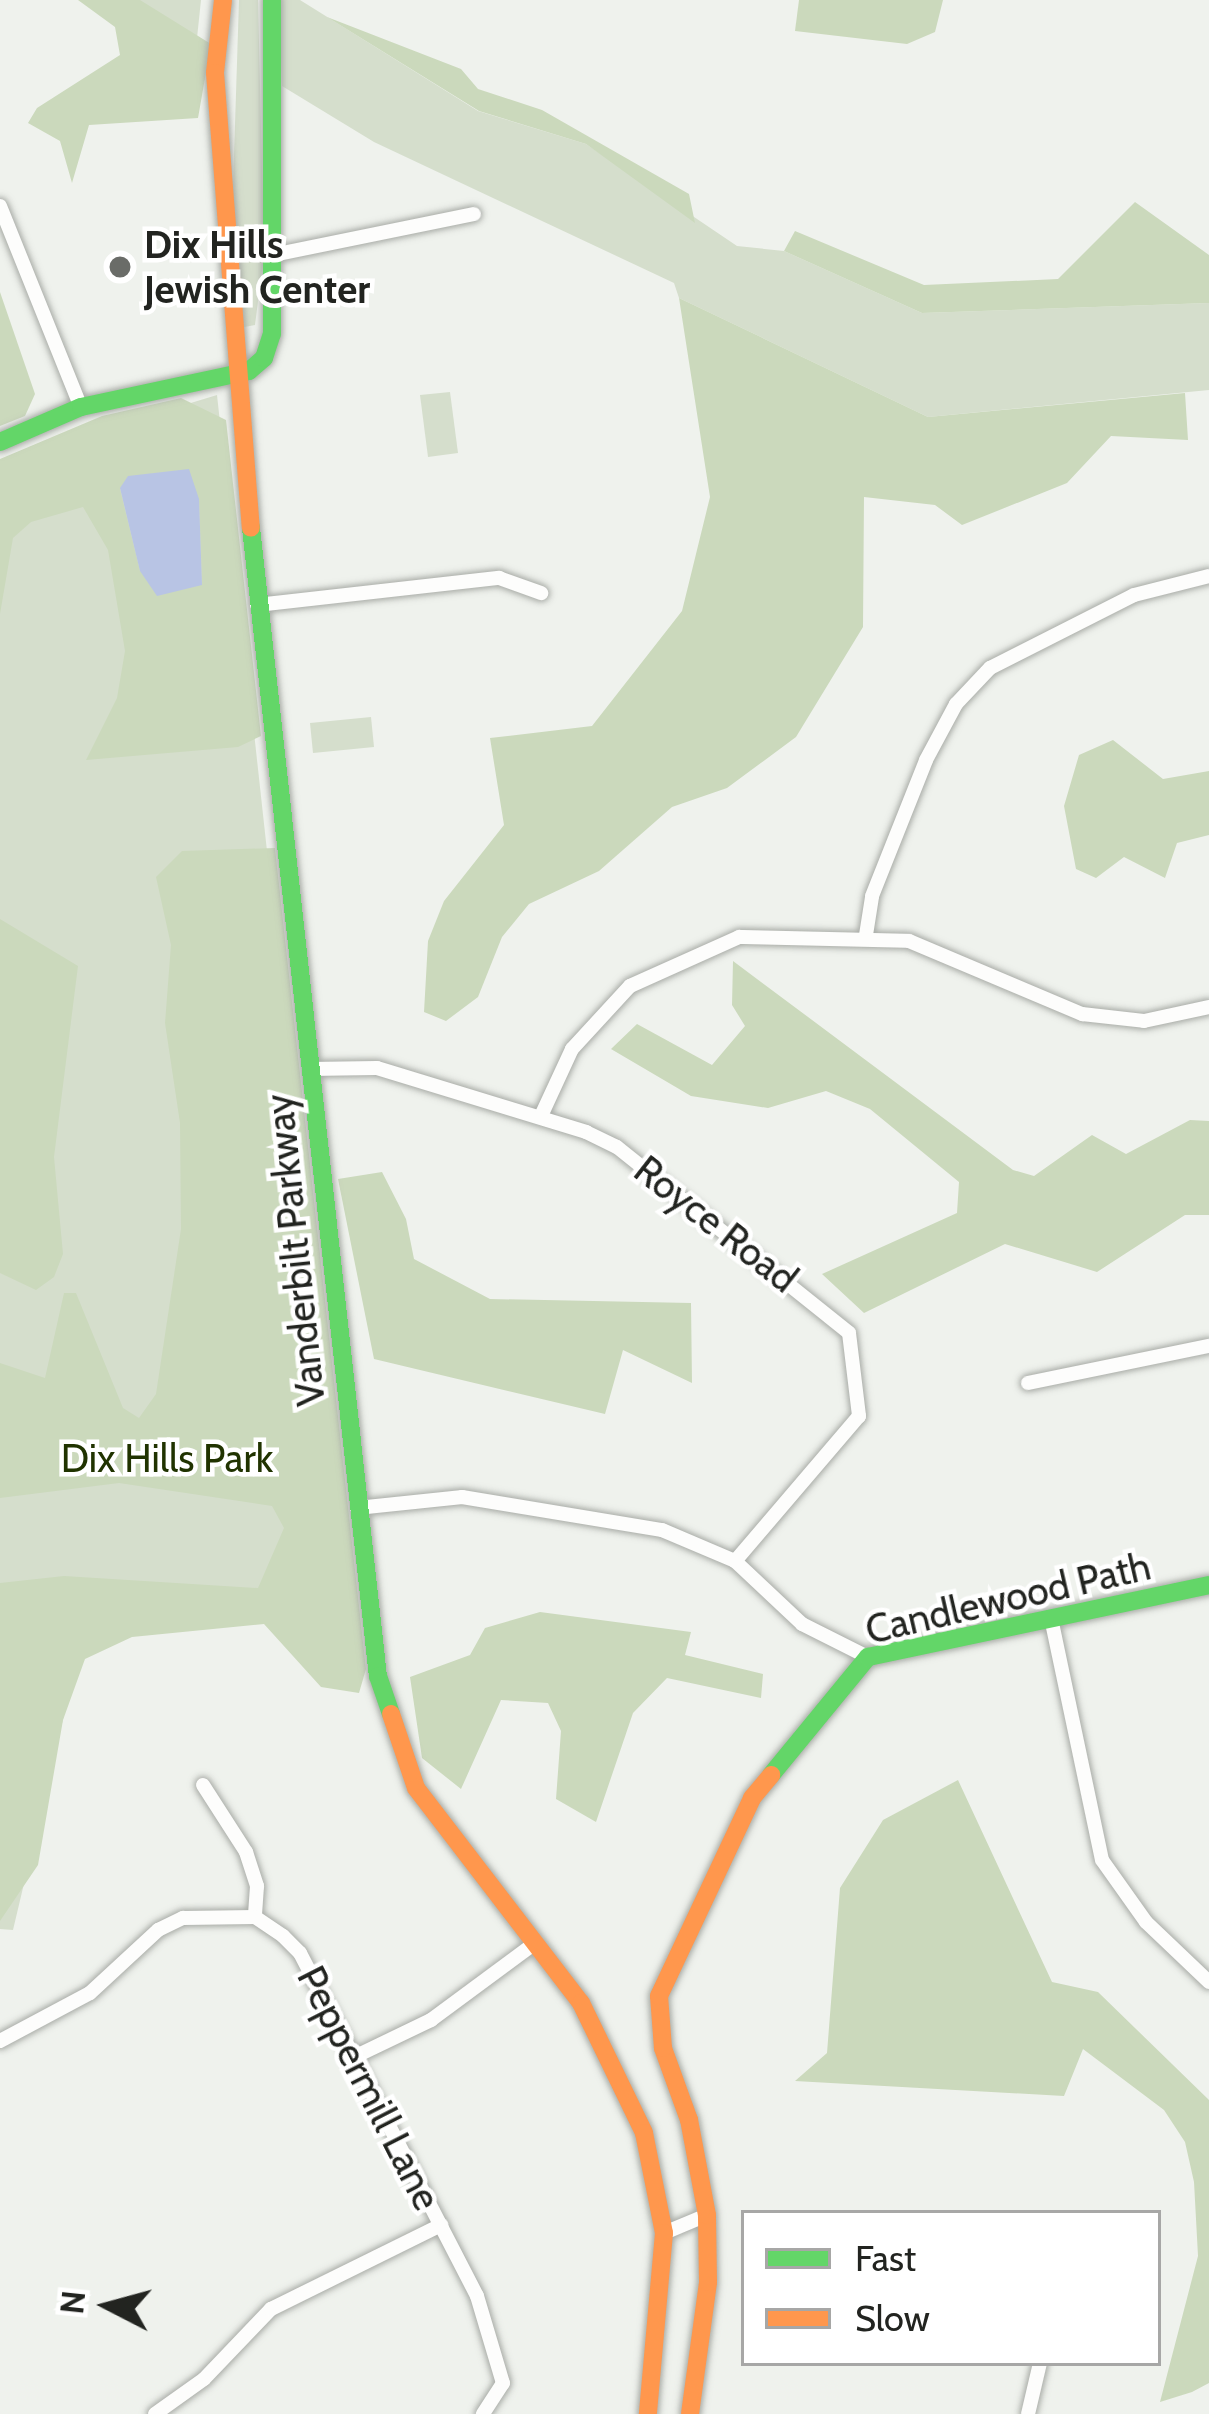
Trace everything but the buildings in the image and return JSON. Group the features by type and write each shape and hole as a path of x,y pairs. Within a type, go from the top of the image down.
{"main road":[{"name":"Vanderbilt Parkway","path":"223,0 215,95 234,373 357,1508 394,1740 446,1836 581,2002 621,2078 659,2180 664,2233 648,2414"},
{"path":"0,442 81,407 234,373 264,358 272,334 272,0"},
{"name":"Candlewood Path","path":"690,2414 708,2282 707,2215 688,2120 663,2048 665,1970 752,1798 868,1657 1209,1585"}],"street":[{"path":"0,206 81,407"},
{"path":"273,255 474,214"},
{"path":"866,935 872,896 926,760 956,704 990,668 1134,595 1209,576"},
{"path":"257,605 499,578 541,592"},
{"path":"541,1116 563,1064 597,1017 667,964 739,937 866,935 909,941 1082,1014 1144,1021 1209,1007"},
{"name":"Royce Road","path":"309,1069 377,1068 541,1116 617,1148 849,1333 860,1416 735,1561"},
{"path":"1028,1383 1209,1346"},
{"path":"357,1508 506,1500 662,1530 735,1561 802,1624 868,1657"},
{"path":"1051,1618 1102,1860 1146,1922 1209,1982"},
{"path":"0,2041 90,1993 158,1930 212,1912 255,1917 246,1852 202,1785"},
{"name":"Peppermill Lane","path":"255,1917 300,1953 477,2296 502,2383 483,2414"},
{"path":"352,2058 431,2020 535,1943"},
{"path":"664,2233 707,2215"},
{"path":"155,2414 204,2379 271,2309 441,2225"},
{"path":"1028,2414 1039,2366"}],"green space":[{"path":"78,0 140,0 211,44 198,118 89,125 72,183 60,141 28,123 37,108 120,55 115,27"},
{"path":"131,0 201,0 197,38"},
{"path":"239,0 258,0 264,254 255,325 239,328 232,218"},
{"path":"279,0 300,0 478,111 586,144 737,246 784,251 922,313 1209,303 1209,390 928,417 679,298 674,283 374,142 282,86"},
{"path":"799,0 943,0 935,32 907,44 795,31"},
{"path":"327,17 461,69 478,89 542,110 689,194 695,223 586,144 479,111"},
{"path":"1135,202 1209,255 1209,303 922,313 784,251 795,231 924,285 1058,279"},
{"path":"0,292 35,394 25,416 0,426"},
{"path":"679,298 928,417 1185,393 1188,440 1111,436 1067,483 962,525 935,505 864,497 863,627 796,737 727,788 672,807 599,871 529,904 502,937 478,997 446,1021 424,1012 428,941 444,901 504,825 490,738 592,726 682,611 710,497"},
{"path":"450,392 458,453 428,457 420,395"},
{"name":"Dix Hills Park","path":"217,395 356,1663 288,1611 83,1635 13,1930 0,1929 0,461"},
{"path":"181,398 226,420 261,736 238,747 86,760 117,698 125,651 108,550 83,507 31,522 13,538 0,614 0,459 102,416","holes":["120,489 199,499 202,585 140,571"]},
{"path":"371,717 374,747 313,753 310,723"},
{"path":"1113,740 1163,779 1209,771 1209,835 1177,843 1165,878 1124,857 1096,878 1076,869 1064,806 1079,755"},
{"path":"275,848 366,1669 359,1693 321,1687 264,1624 132,1637 85,1659 63,1720 38,1865 0,1921 0,1583 64,1576 258,1588 284,1528 272,1506 119,1483 0,1498 0,1363 45,1378 64,1293 76,1293 123,1408 139,1418 156,1394 181,1229 180,1123 165,1023 171,945 156,877 182,851"},
{"path":"0,919 78,966 54,1157 63,1254 54,1277 36,1290 0,1273"},
{"path":"733,961 1013,1170 1034,1176 1092,1135 1126,1154 1190,1120 1209,1121 1209,1215 1185,1215 1097,1272 1005,1244 864,1313 822,1274 957,1213 959,1182 870,1109 826,1091 768,1108 691,1096 611,1049 637,1024 712,1065 745,1026 732,1005"},
{"path":"382,1172 406,1219 414,1259 490,1299 691,1303 692,1383 623,1350 605,1414 374,1359 338,1179"},
{"path":"540,1612 691,1632 685,1655 763,1674 761,1698 667,1678 633,1713 596,1822 556,1799 561,1731 548,1703 501,1700 461,1789 422,1758 410,1677 470,1655 485,1628"},
{"path":"958,1780 1052,1982 1098,1992 1209,2100 1209,2383 1192,2392 1160,2402 1198,2256 1194,2182 1185,2142 1164,2110 1083,2049 1064,2096 795,2081 827,2053 840,1888 883,1820"}],"water":[{"path":"189,469 199,499 202,585 157,596 140,571 120,488 128,476"}],"traffic: fast":[{"path":"0,442 81,407 249,371 264,358 272,334 272,0"},
{"path":"251,528 378,1676 391,1714"},
{"path":"771,1775 868,1657 1209,1585"}],"traffic: slow":[{"path":"223,0 215,73 251,528"},
{"path":"391,1714 416,1788 581,2003 644,2133 664,2233 648,2414"},
{"path":"690,2414 708,2282 707,2215 689,2120 663,2048 659,1996 752,1798 771,1775"}],"place":[{"name":"Dix Hills Jewish Center","path":"120,267"}]}
